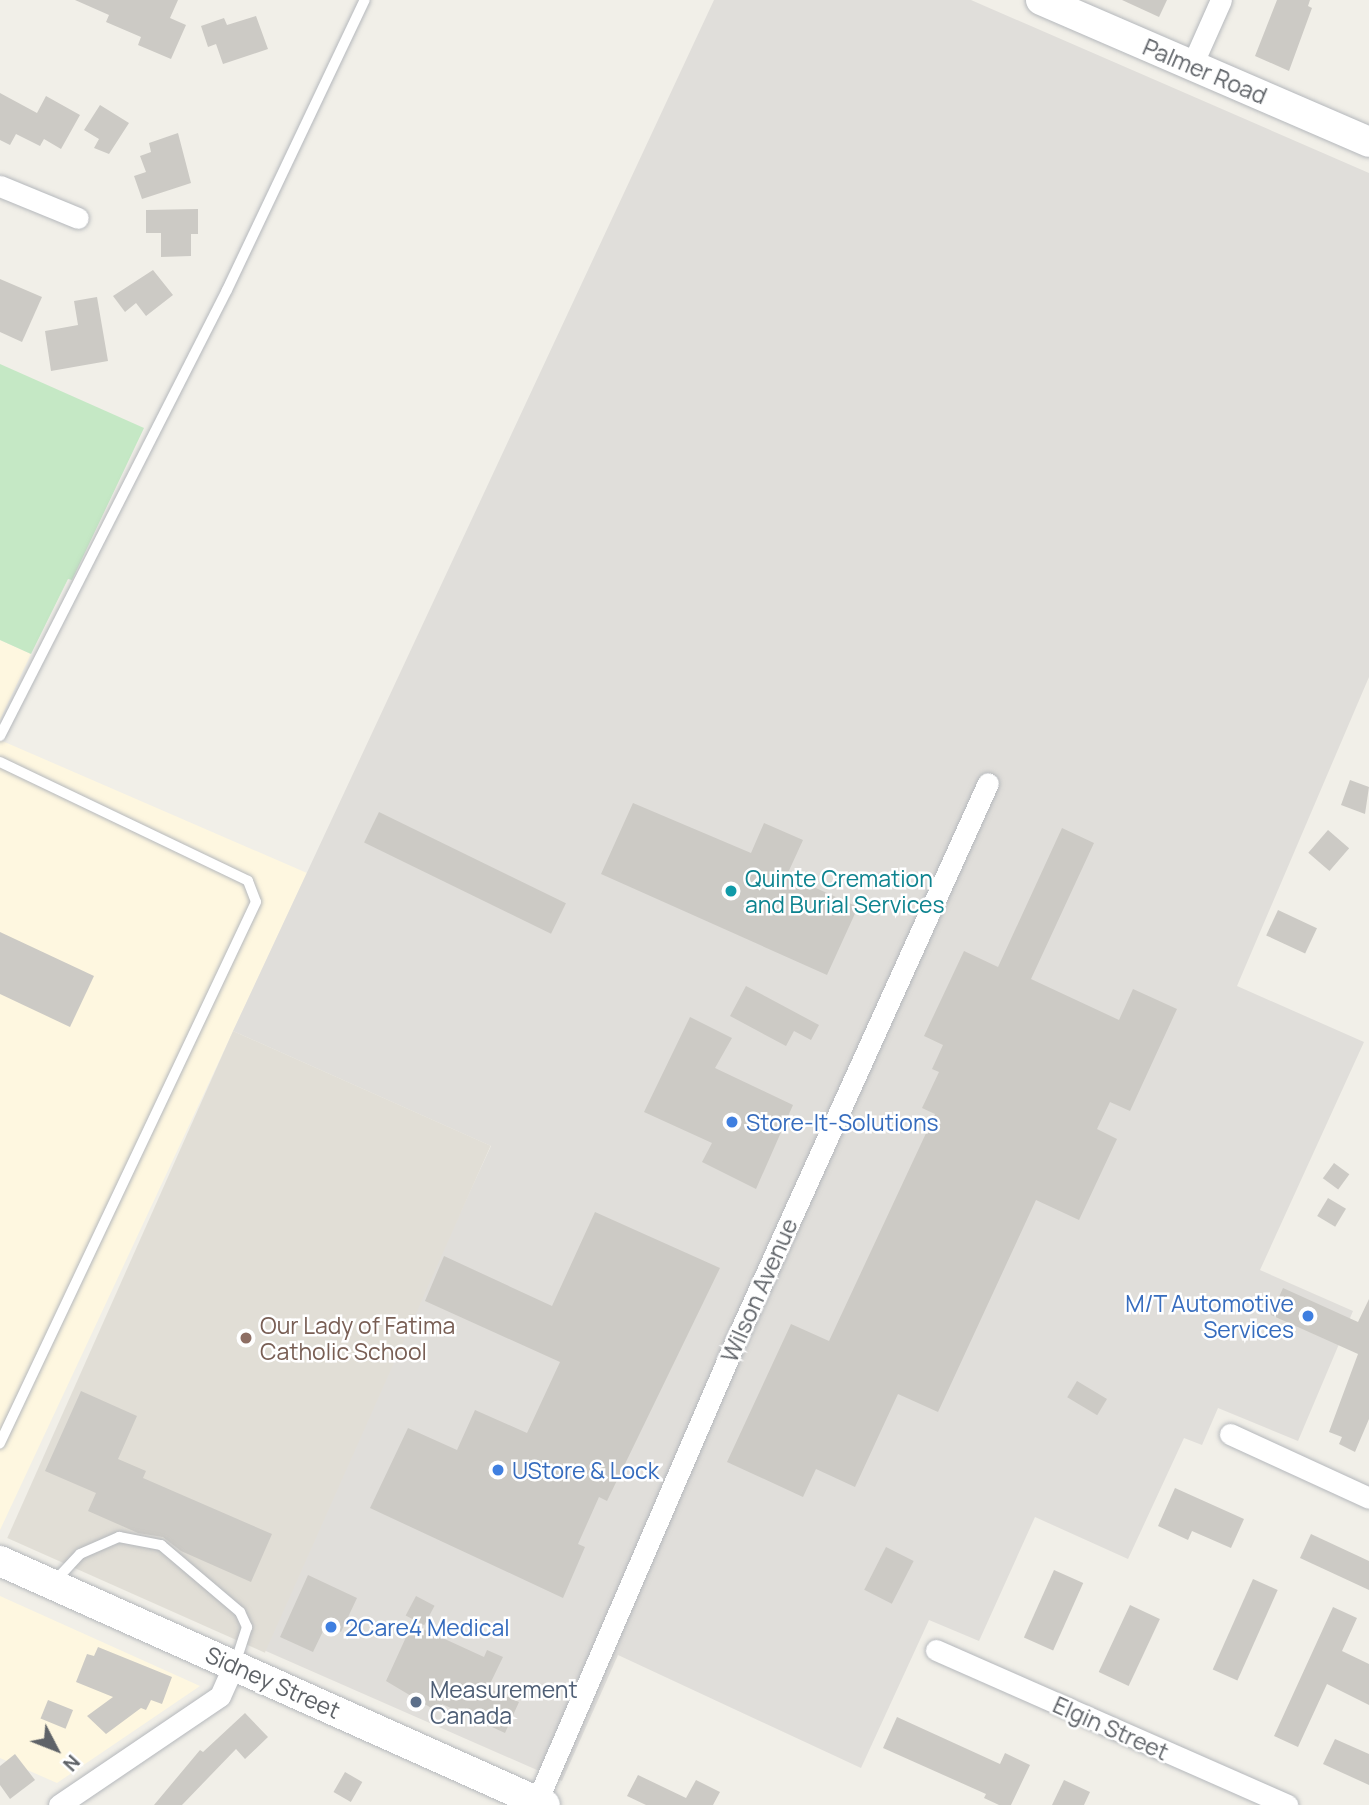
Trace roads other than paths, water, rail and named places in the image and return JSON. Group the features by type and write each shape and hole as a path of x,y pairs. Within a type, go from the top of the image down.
{"main road":[{"name":"Palmer Road","path":"1041,0 1369,142"},
{"name":"Sidney Street","path":"0,1561 541,1803"}],"street":[{"path":"1192,65 1221,0"},
{"path":"0,187 78,218"},
{"name":"Wilson Avenue","path":"541,1803 736,1340 988,783"},
{"path":"1230,1434 1369,1498"},
{"name":"Elgin Street","path":"936,1650 1287,1805"},
{"path":"59,1805 220,1696 234,1665"}],"lane":[{"path":"0,736 227,290 365,0"},
{"path":"0,762 248,881 256,902 0,1443"},
{"path":"53,1584 80,1554 120,1537 162,1545 240,1612 247,1627 234,1665"}],"place":[{"name":"Quinte Cremation and Burial Services","path":"731,891"},
{"name":"Store-It-Solutions","path":"732,1122"},
{"name":"M/T Automotive Services","path":"1308,1316"},
{"name":"Our Lady of Fatima Catholic School","path":"246,1338"},
{"name":"UStore & Lock","path":"498,1470"},
{"name":"2Care4 Medical","path":"331,1627"},
{"name":"Measurement Canada","path":"416,1702"}]}
